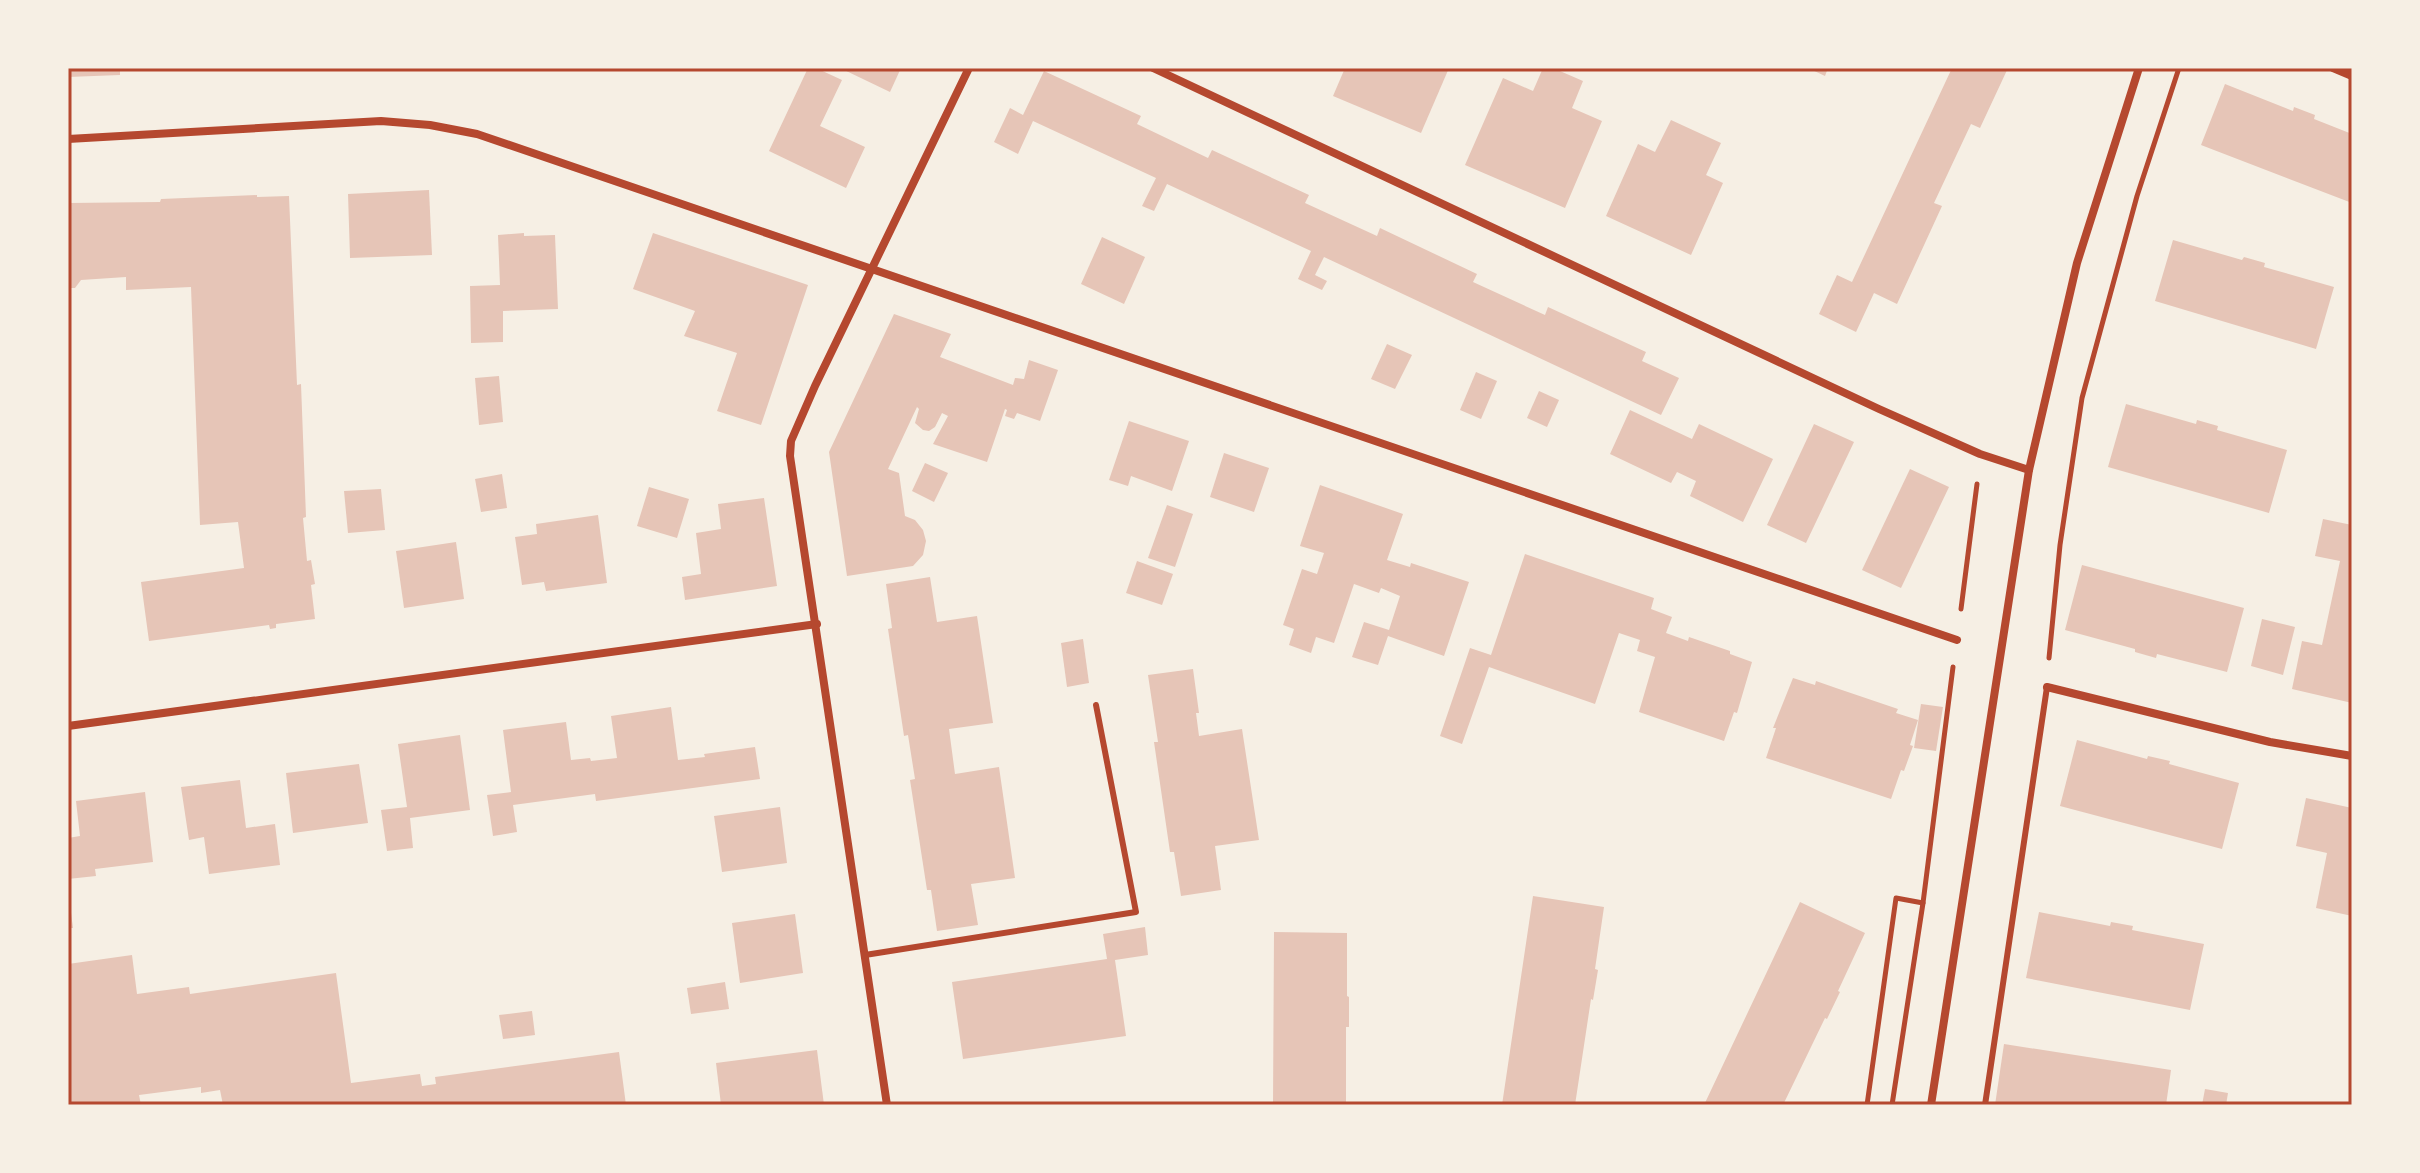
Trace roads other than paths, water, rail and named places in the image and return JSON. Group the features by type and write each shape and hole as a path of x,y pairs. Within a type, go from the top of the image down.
{"street":[{"path":"887,1105 790,456 791,441 871,267 969,68"},
{"path":"1153,68 1879,409 1980,454 2029,470"},
{"path":"1931,1105 2029,470 2077,263 2139,68"},
{"path":"2333,68 2352,76"},
{"path":"68,139 381,121 430,125 477,134 1957,640"},
{"path":"68,726 817,624"},
{"path":"2047,687 2270,742 2352,756"}],"lane":[{"path":"1985,1105 2047,687"},
{"path":"865,955 1136,912 1096,705"}]}
